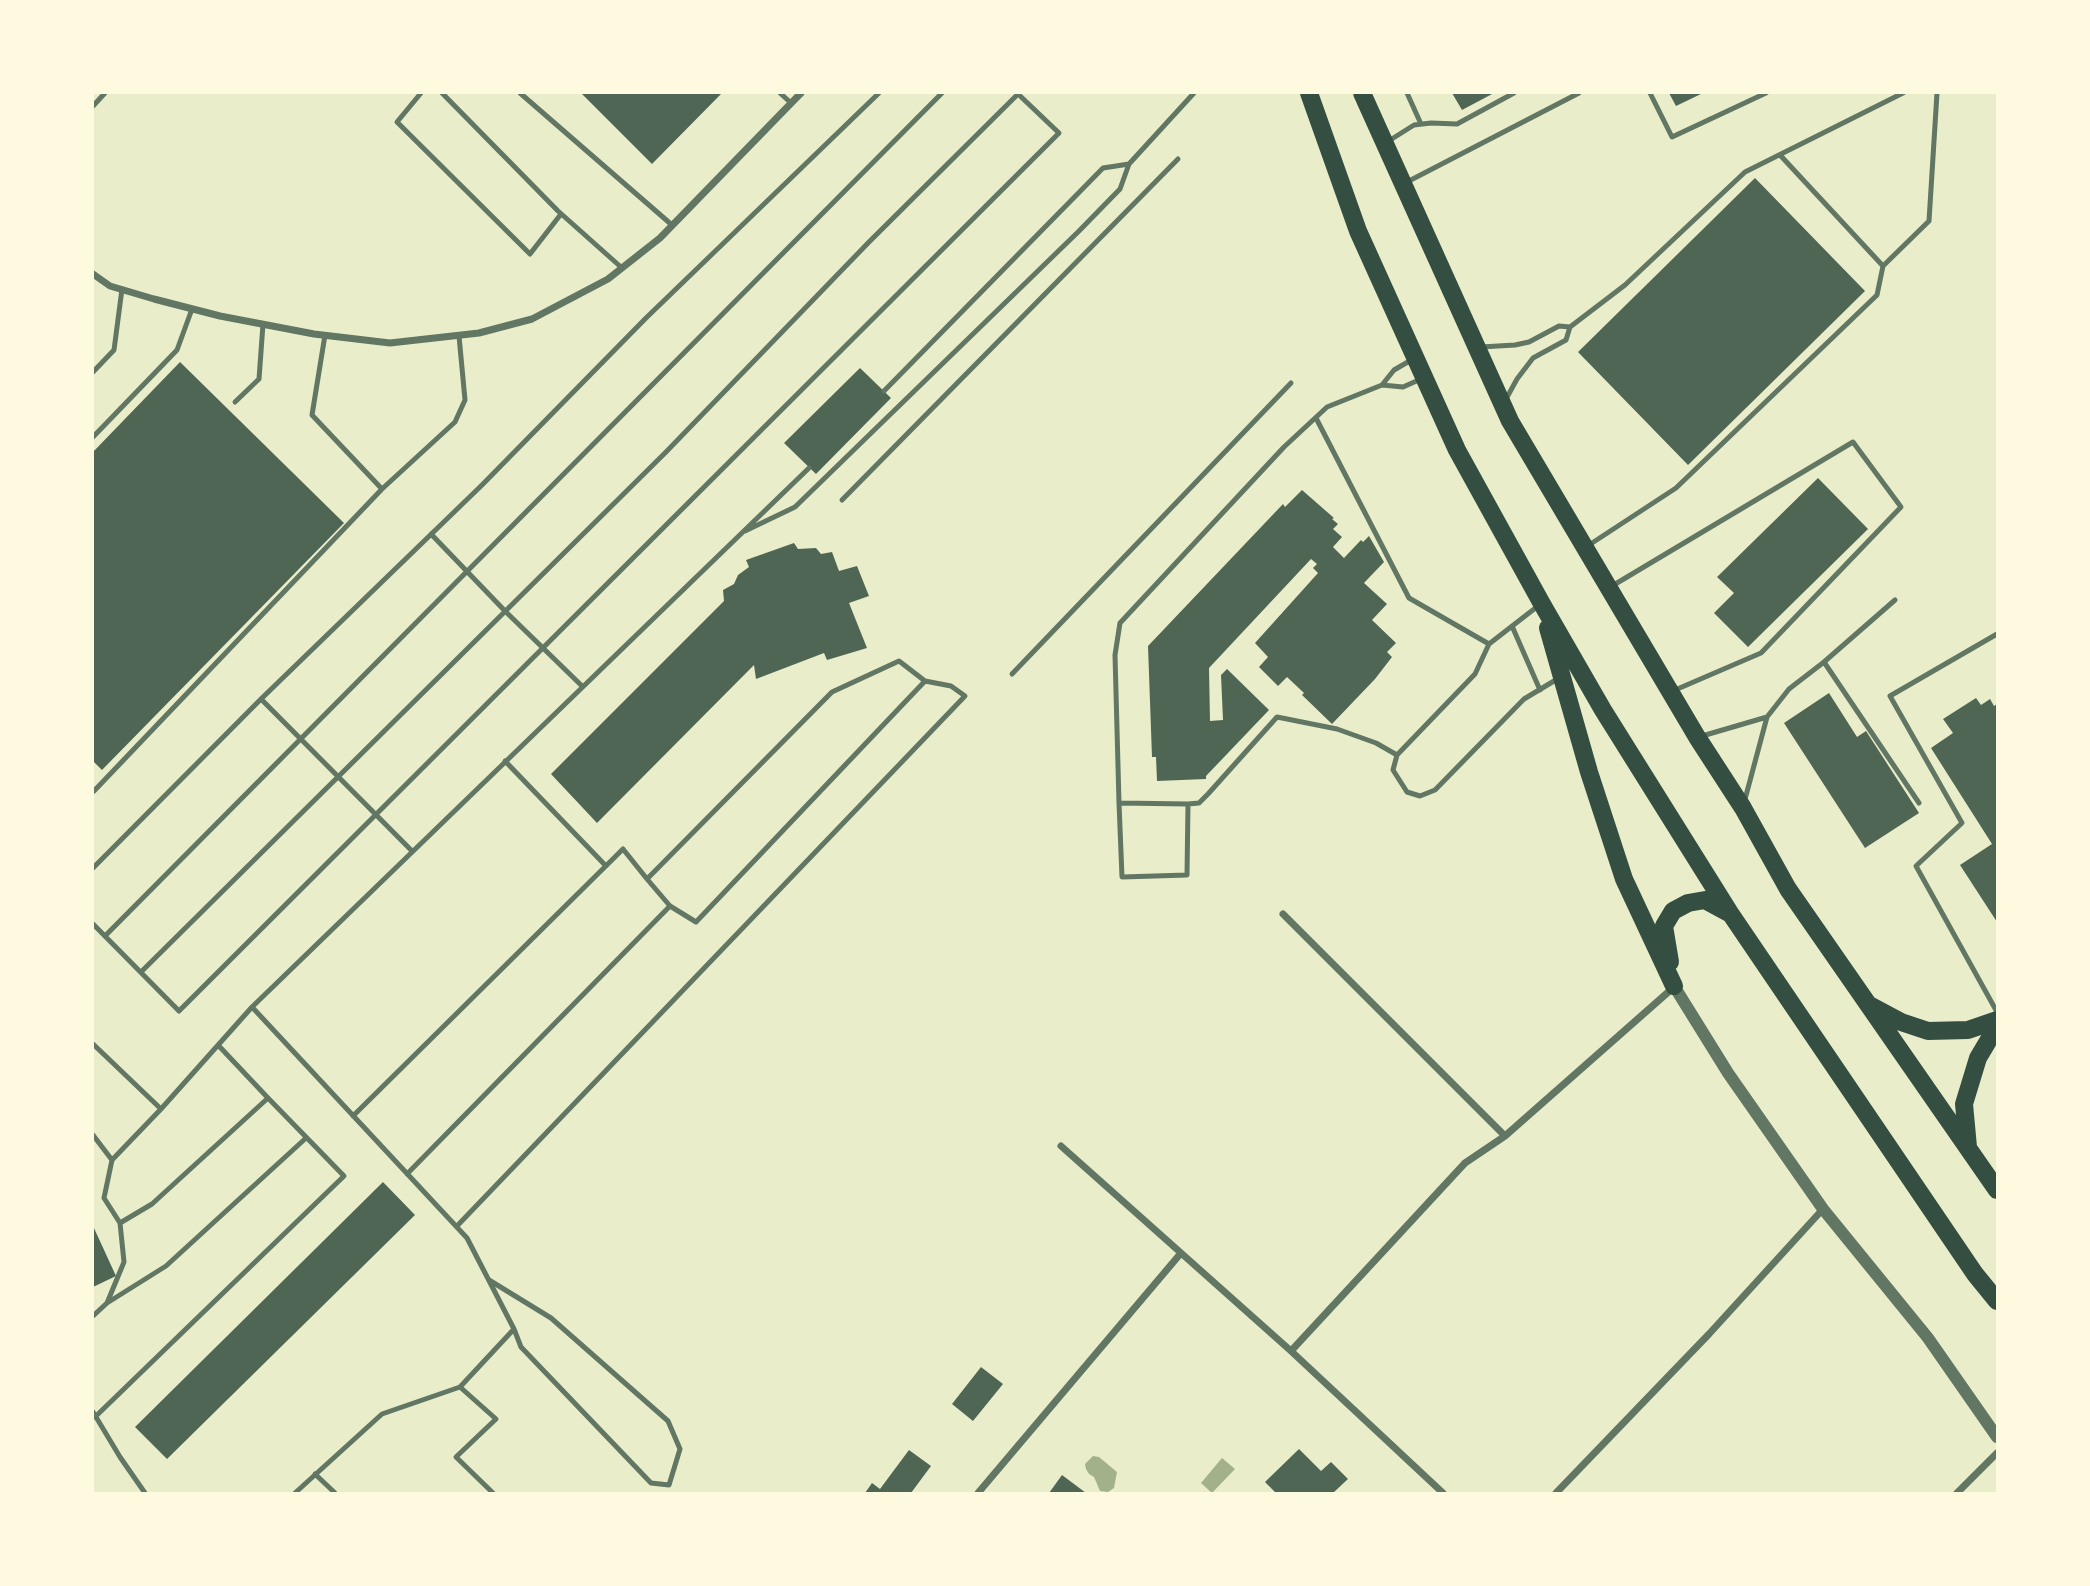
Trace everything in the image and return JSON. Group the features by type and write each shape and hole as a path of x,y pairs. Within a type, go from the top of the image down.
{"highway":[{"path":"1309,93 1358,231 1457,450 1542,604 1603,710 1730,913 1997,1301"},
{"path":"1362,93 1503,405 1585,547 1697,737 1743,808 1788,889 1997,1190"},
{"path":"1542,604 1589,772 1624,879 1674,986"},
{"path":"1674,986 1664,926 1673,911 1688,903 1705,900 1730,913"},
{"path":"1867,1004 1902,1022 1928,1031 1968,1030 1997,1020"},
{"path":"1968,1150 1964,1104 1979,1058 1997,1026"}],"street":[{"path":"93,274 110,286 192,309 325,335 390,343 479,334 532,319 608,279 672,225 801,93"},
{"path":"1283,914 1505,1136"},
{"path":"1291,1351 1465,1164 1505,1136 1674,986 1728,1073 1823,1209 1928,1338 1997,1437"},
{"path":"1061,1146 1291,1351 1443,1493"},
{"path":"1556,1493 1709,1334 1823,1209"},
{"path":"978,1493 1181,1253"},
{"path":"1957,1493 1997,1452"}],"lane":[{"path":"93,106 105,93"},
{"path":"421,93 397,122 530,254 561,214"},
{"path":"442,93 561,214 622,268"},
{"path":"520,93 672,225"},
{"path":"780,93 791,103"},
{"path":"93,868 646,317 879,93"},
{"path":"104,936 942,93"},
{"path":"739,534 795,507 1120,189 1129,164 1194,93"},
{"path":"1407,93 1421,124"},
{"path":"1385,143 1414,125 1457,124 1514,93"},
{"path":"1403,184 1579,93"},
{"path":"1650,93 1672,136 1766,93"},
{"path":"1503,405 1517,379 1533,358 1566,340 1570,327 1625,285 1745,172 1903,93"},
{"path":"1585,547 1676,488 1877,295 1882,267 1929,221 1937,93"},
{"path":"93,924 179,1011 1059,133 1018,94 869,242 666,452 141,972"},
{"path":"1780,155 1882,267"},
{"path":"842,500 1178,159"},
{"path":"884,391 1103,168 1129,164"},
{"path":"93,372 114,350 122,289"},
{"path":"93,437 177,350 192,309"},
{"path":"235,402 259,379 263,324"},
{"path":"1476,347 1515,345 1529,342 1559,326 1570,327"},
{"path":"325,335 312,415 382,489"},
{"path":"93,790 382,489 455,422 465,400 458,336"},
{"path":"1382,385 1394,370 1415,357"},
{"path":"1188,804 1186,875 1122,877 1115,655 1120,623 1284,447 1327,407 1382,385 1403,387 1424,377"},
{"path":"1012,674 1292,383"},
{"path":"1316,418 1409,598 1489,644"},
{"path":"1609,588 1853,442 1901,507 1760,653 1671,692"},
{"path":"107,1303 124,1262 120,1223 104,1198 111,1160 161,1109 252,1007 809,468"},
{"path":"431,534 582,686"},
{"path":"1743,808 1766,717 1790,689 1895,600"},
{"path":"1542,604 1489,644 1475,674 1397,755 1393,770 1408,792 1420,796 1435,790 1524,699 1561,676"},
{"path":"1512,626 1540,690"},
{"path":"1997,634 1891,696 1962,823 1916,866 1997,1012"},
{"path":"457,1226 965,696 951,686 925,681 899,661 832,692 647,879"},
{"path":"1824,662 1919,803"},
{"path":"353,1116 623,849 670,906 696,922 925,681"},
{"path":"261,699 412,851"},
{"path":"1119,803 1199,803 1278,717 1337,729 1376,743 1397,755"},
{"path":"1697,737 1766,717"},
{"path":"505,761 606,866"},
{"path":"407,1174 670,906"},
{"path":"252,1007 467,1238 521,1347 651,1483 669,1485"},
{"path":"93,1044 161,1109"},
{"path":"145,1493 94,1414 344,1176 218,1045"},
{"path":"120,1223 152,1204 268,1098"},
{"path":"93,1135 111,1160"},
{"path":"93,1316 107,1303 166,1266 306,1138"},
{"path":"489,1280 551,1318 668,1422 680,1449 668,1493"},
{"path":"295,1493 382,1414 460,1387 514,1329"},
{"path":"460,1387 496,1419 456,1457 493,1493"},
{"path":"314,1474 335,1493"}],"shaded area":[{"path":"1093,1456 1099,1457 1117,1472 1114,1488 1108,1492 1100,1491 1094,1477 1086,1469 1085,1464"},
{"path":"1222,1458 1235,1469 1212,1493 1201,1483"}],"building":[{"path":"581,93 722,93 652,164"},
{"path":"1452,93 1494,93 1462,110"},
{"path":"1669,93 1703,93 1676,106"},
{"path":"1755,178 1865,291 1688,465 1578,352"},
{"path":"180,362 344,523 102,770 93,761 93,452"},
{"path":"860,368 891,398 816,474 784,443"},
{"path":"1818,478 1868,529 1748,647 1714,613 1734,593 1717,577"},
{"path":"1302,490 1338,524 1333,529 1342,537 1333,547 1344,558 1361,540 1363,542 1369,536 1384,562 1364,583 1387,604 1372,620 1396,643 1387,652 1392,657 1332,724 1287,677 1278,686 1259,667 1268,657 1255,643 1318,573 1313,568 1317,564 1311,559 1209,668 1210,721 1223,720 1221,675 1227,669 1269,710 1206,779 1157,781 1156,757 1152,757 1148,646 1283,504 1285,507"},
{"path":"794,543 798,549 816,548 821,554 832,552 839,571 857,566 869,596 849,603 867,648 827,660 824,653 756,679 754,665 597,823 551,774 724,601 723,590 734,584 738,575 749,567 746,560"},
{"path":"1829,693 1857,737 1866,731 1919,813 1865,848 1784,723"},
{"path":"1976,698 1981,705 1990,699 1994,706 1997,704 1997,922 1960,865 1992,844 1931,748 1953,733 1943,719"},
{"path":"383,1182 415,1215 167,1459 135,1427"},
{"path":"93,1226 116,1276 93,1287"},
{"path":"981,1367 1003,1384 973,1421 952,1404"},
{"path":"1299,1449 1321,1471 1331,1462 1348,1479 1333,1493 1276,1493 1265,1482"},
{"path":"909,1450 931,1466 911,1493 865,1493 872,1483 880,1489"},
{"path":"1062,1475 1086,1493 1049,1493"}]}
